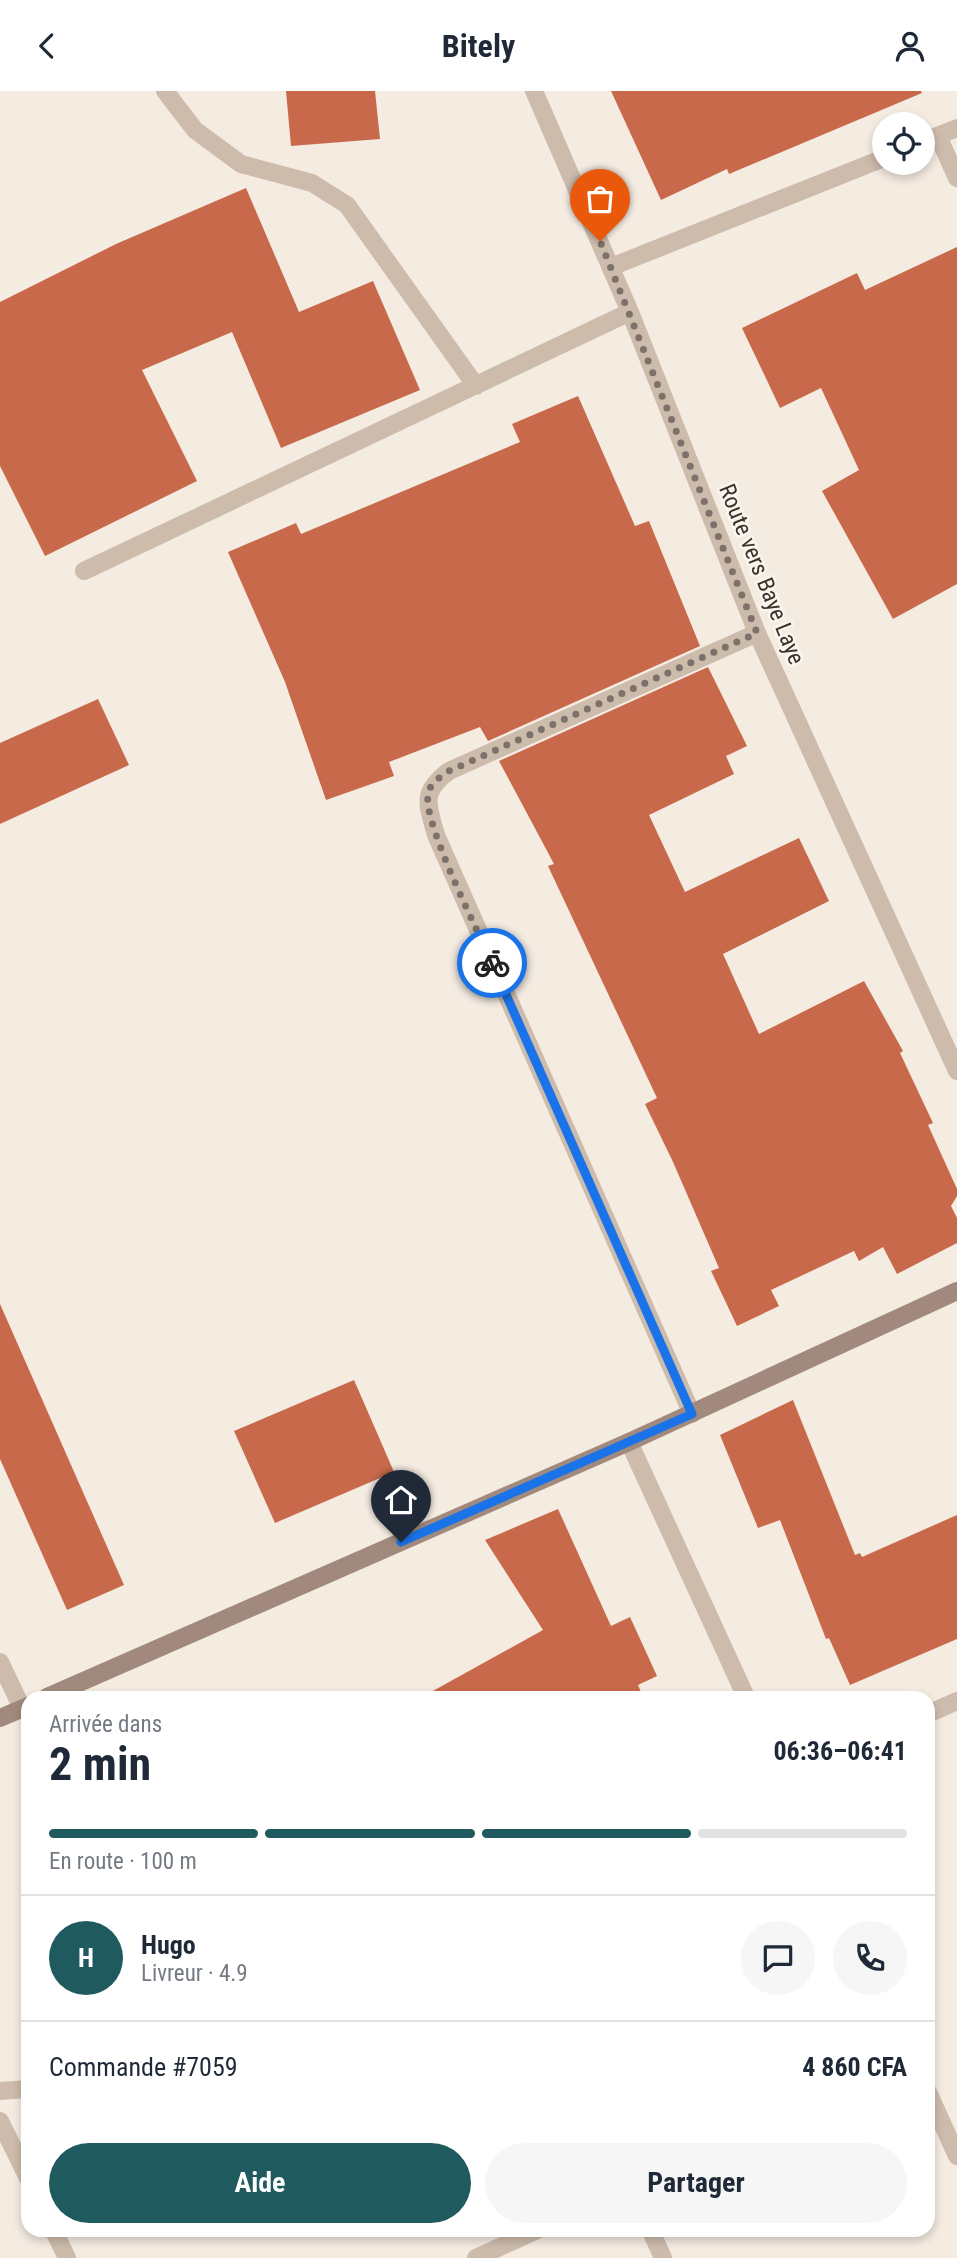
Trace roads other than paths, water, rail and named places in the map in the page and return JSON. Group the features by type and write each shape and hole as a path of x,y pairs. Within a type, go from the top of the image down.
{"street":[{"path":"165,91 195,130 241,164 312,183 347,205 476,386"},
{"name":"Route vers Baye Laye","path":"534,91 630,312 757,633 957,1071"},
{"path":"935,137 957,128"},
{"path":"935,146 957,178"},
{"path":"611,267 872,162"},
{"path":"84,571 630,312"},
{"path":"692,1414 436,835 428,794 433,783 449,771 757,633"},
{"path":"61,1691 692,1414 957,1291"},
{"path":"629,1442 743,1691"},
{"path":"0,1662 21,1700"},
{"path":"935,1711 957,1701"},
{"path":"0,1718 21,1709"},
{"path":"0,2091 21,2090"},
{"path":"935,2107 957,2156"},
{"path":"0,2121 21,2164"},
{"path":"57,2237 67,2258"},
{"path":"476,2258 522,2237"},
{"path":"654,2237 663,2258"}]}
